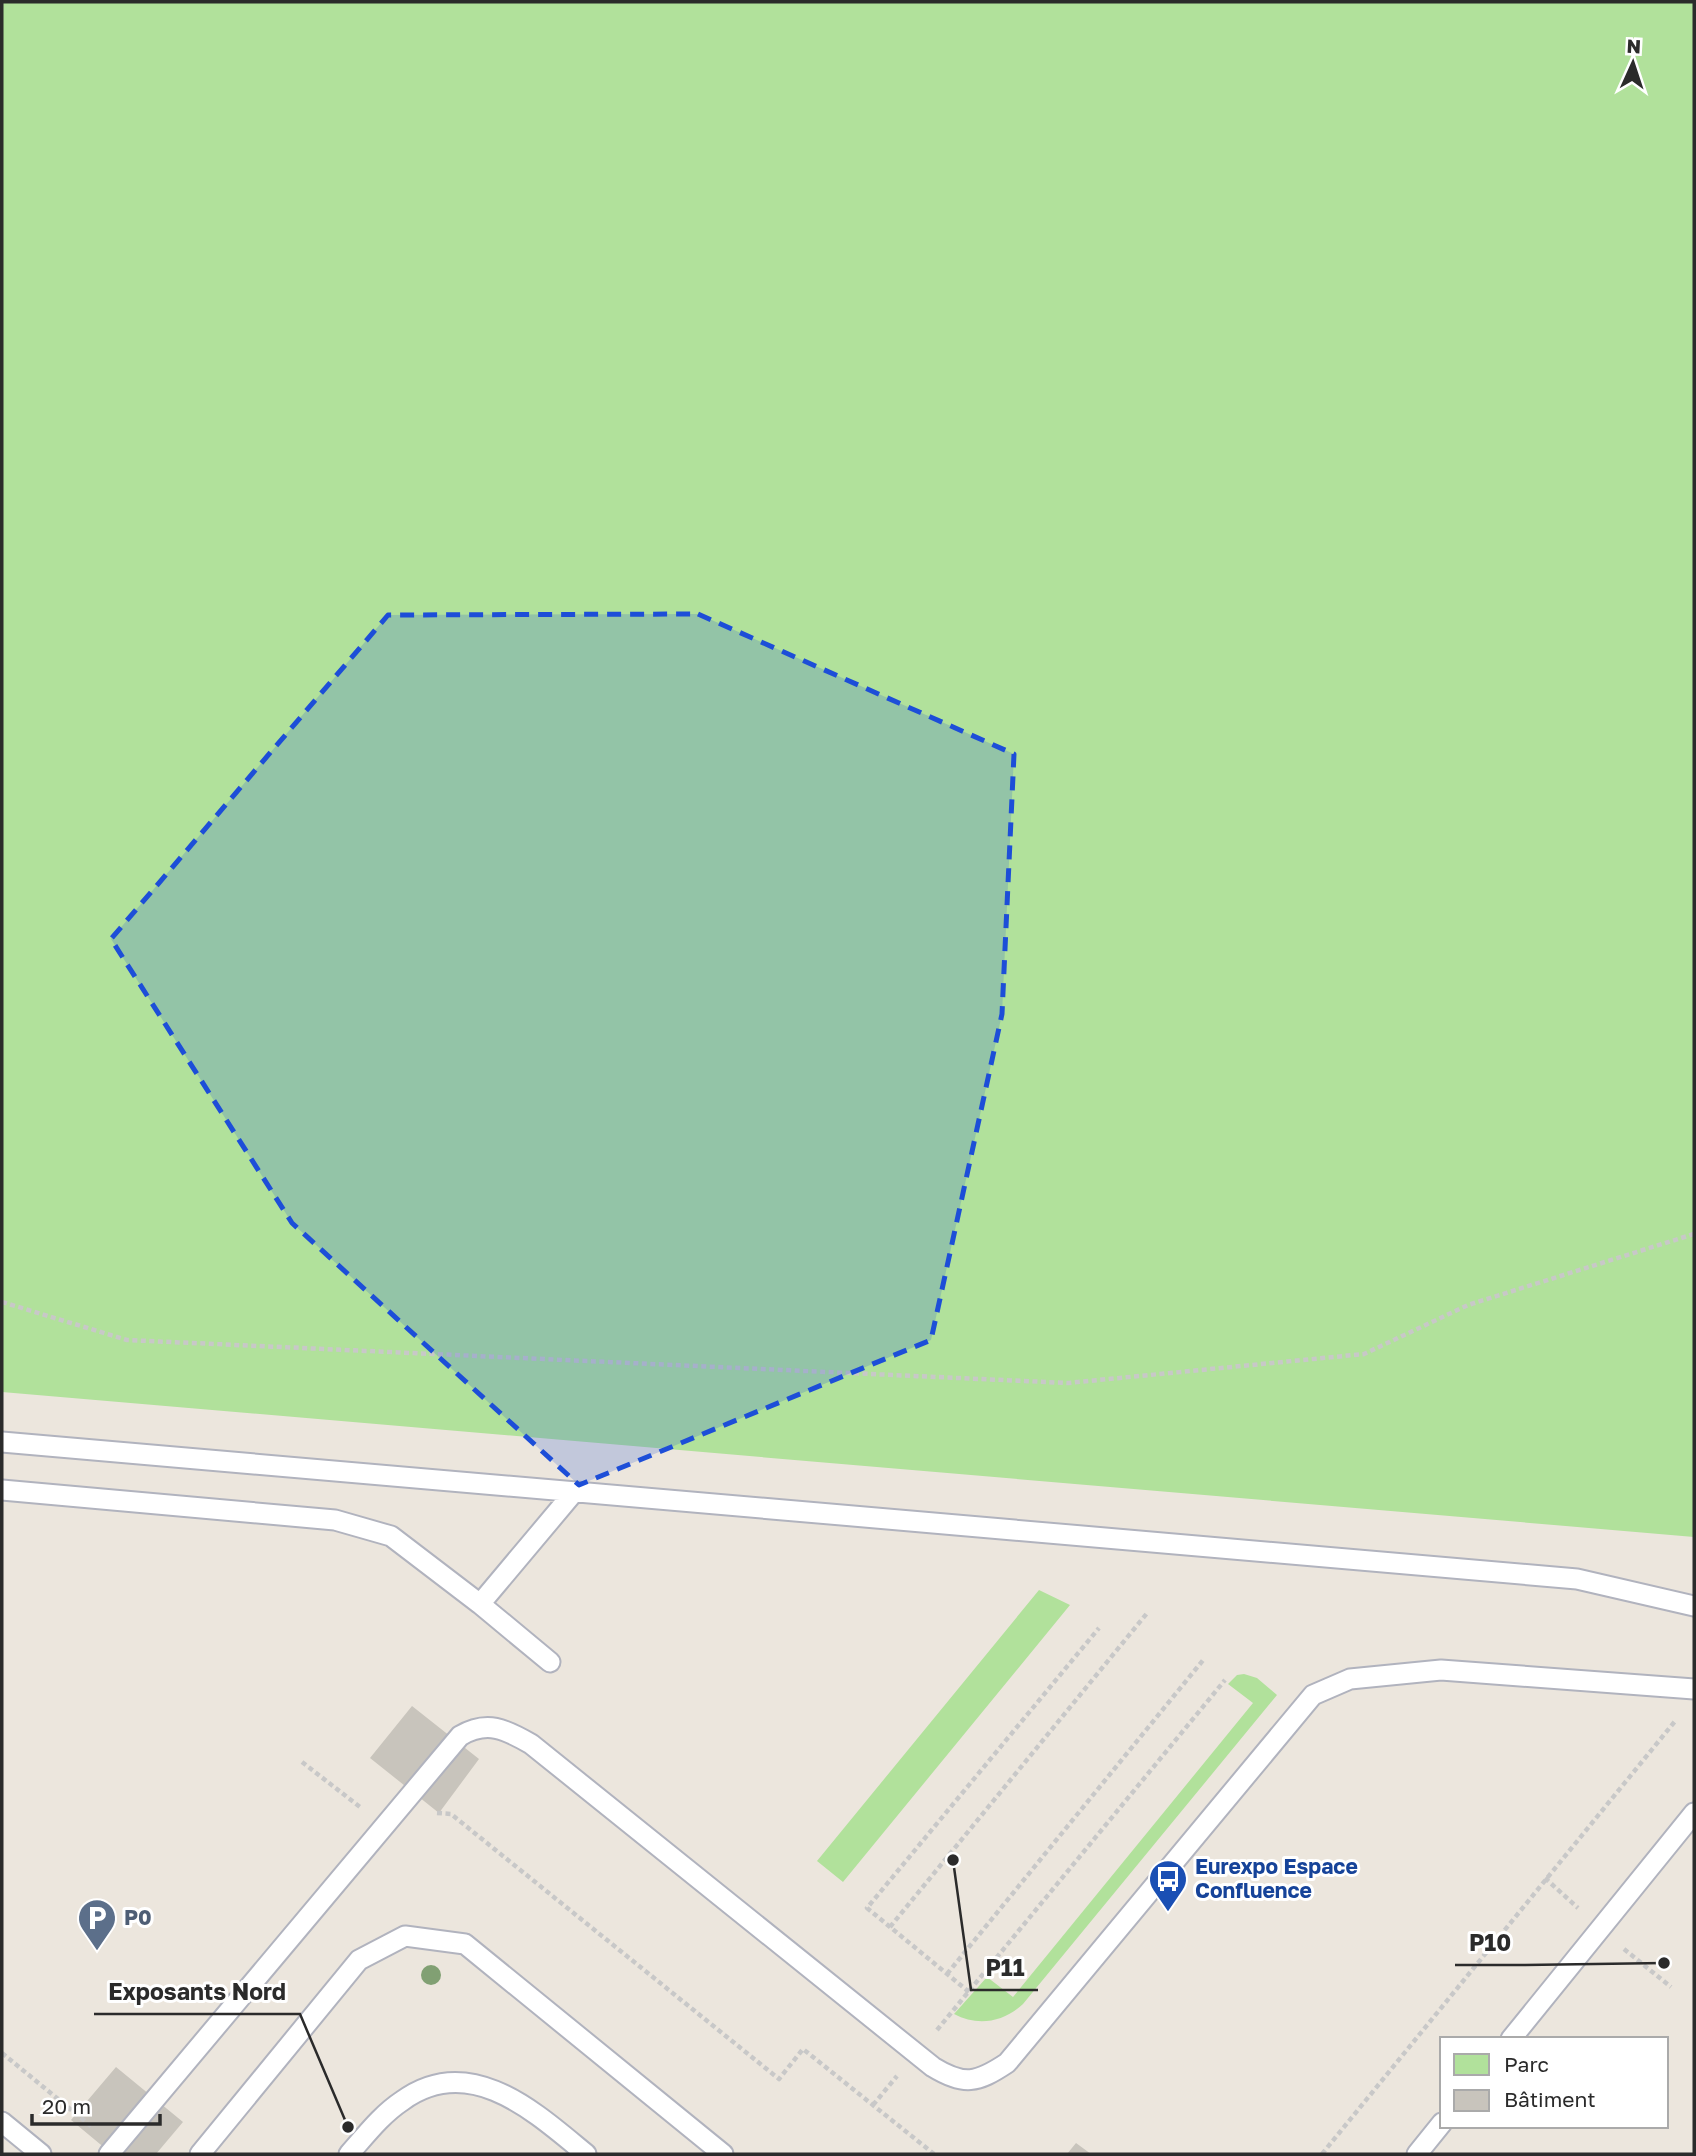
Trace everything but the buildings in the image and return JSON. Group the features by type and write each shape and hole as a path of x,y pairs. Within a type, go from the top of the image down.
{"lane":[{"path":"2,1441 1577,1579 1694,1606"},
{"path":"2,1490 335,1520 391,1536 550,1662"},
{"path":"480,1604 575,1492"},
{"path":"109,2154 460,1736 485,1726 508,1731 531,1744 917,2054 953,2079 967,2081 978,2079 1007,2063 1313,1695 1350,1679 1441,1670 1694,1689"},
{"path":"1513,2037 1694,1813"},
{"path":"200,2154 359,1960 405,1936 465,1944 723,2154"},
{"path":"349,2154 381,2118 404,2099 429,2087 453,2084 479,2085 507,2094 527,2106 586,2154"},
{"path":"2,2122 41,2154"},
{"path":"1417,2154 1440,2125"}],"path":[{"path":"2,1302 127,1340 1068,1382 1364,1354 1468,1305 1694,1234"},
{"path":"890,1927 1148,1612"},
{"path":"969,1992 867,1908 1099,1628"},
{"path":"947,1974 1204,1659"},
{"path":"873,2105 1225,1680"},
{"path":"1322,2154 1677,1719"},
{"path":"302,1762 385,1827"},
{"path":"424,1812 451,1814 779,2079 803,2049 934,2154"},
{"path":"2,2053 92,2128"}],"highlighted area":[{"path":"698,614 1014,754 1002,1014 931,1340 579,1485 292,1223 111,939 388,615"}],"green space":[{"path":"2,2 1694,2 1694,1537 2,1392"},
{"path":"1039,1590 1070,1605 843,1882 817,1861"},
{"path":"1237,1675 1257,1678 1277,1695 1023,2004 1008,2015 990,2021 972,2020 954,2014 987,1977 1013,1997 1253,1703 1228,1684"}],"place":[{"name":"P11","path":"953,1860"},
{"name":"Eurexpo Espace Confluence","path":"1168,1913"},
{"name":"P0","path":"97,1952"},
{"name":"P10","path":"1664,1963"},
{"name":"Exposants Nord","path":"348,2127"}]}
